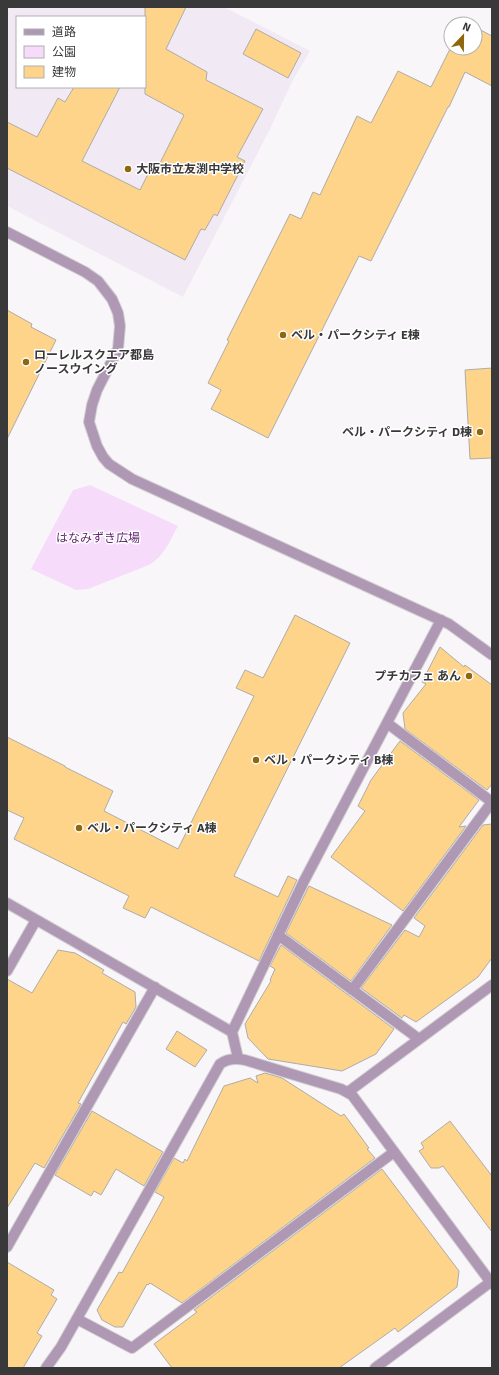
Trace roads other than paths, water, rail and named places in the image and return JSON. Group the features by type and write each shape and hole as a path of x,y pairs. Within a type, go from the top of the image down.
{"street":[{"path":"7,232 85,272 98,281 112,299 118,313 120,326 118,344 112,362 97,390 92,405 89,422 97,446 103,457 110,464 120,472 139,482 441,620 455,628 492,655"},
{"path":"238,1058 232,1032 304,881 441,620"},
{"path":"352,990 492,802 387,723"},
{"path":"7,903 232,1032"},
{"path":"7,971 36,920"},
{"path":"278,935 419,1039"},
{"path":"348,1092 492,985"},
{"path":"7,1247 155,987"},
{"path":"46,1368 61,1347 220,1064 224,1060 238,1058 348,1092 356,1099 492,1282 375,1368"},
{"path":"77,1319 132,1348 394,1152"}],"place":[{"name":"大阪市立友渕中学校","path":"128,169"},
{"name":"ベル・パークシティ E棟","path":"283,335"},
{"name":"ローレルスクエア都島 ノースウイング","path":"26,362"},
{"name":"ベル・パークシティ D棟","path":"480,432"},
{"name":"プチカフェ あん","path":"469,676"},
{"name":"ベル・パークシティ B棟","path":"256,760"},
{"name":"ベル・パークシティ A棟","path":"79,828"}],"park label":[{"name":"はなみずき広場","path":"98,538"}]}
